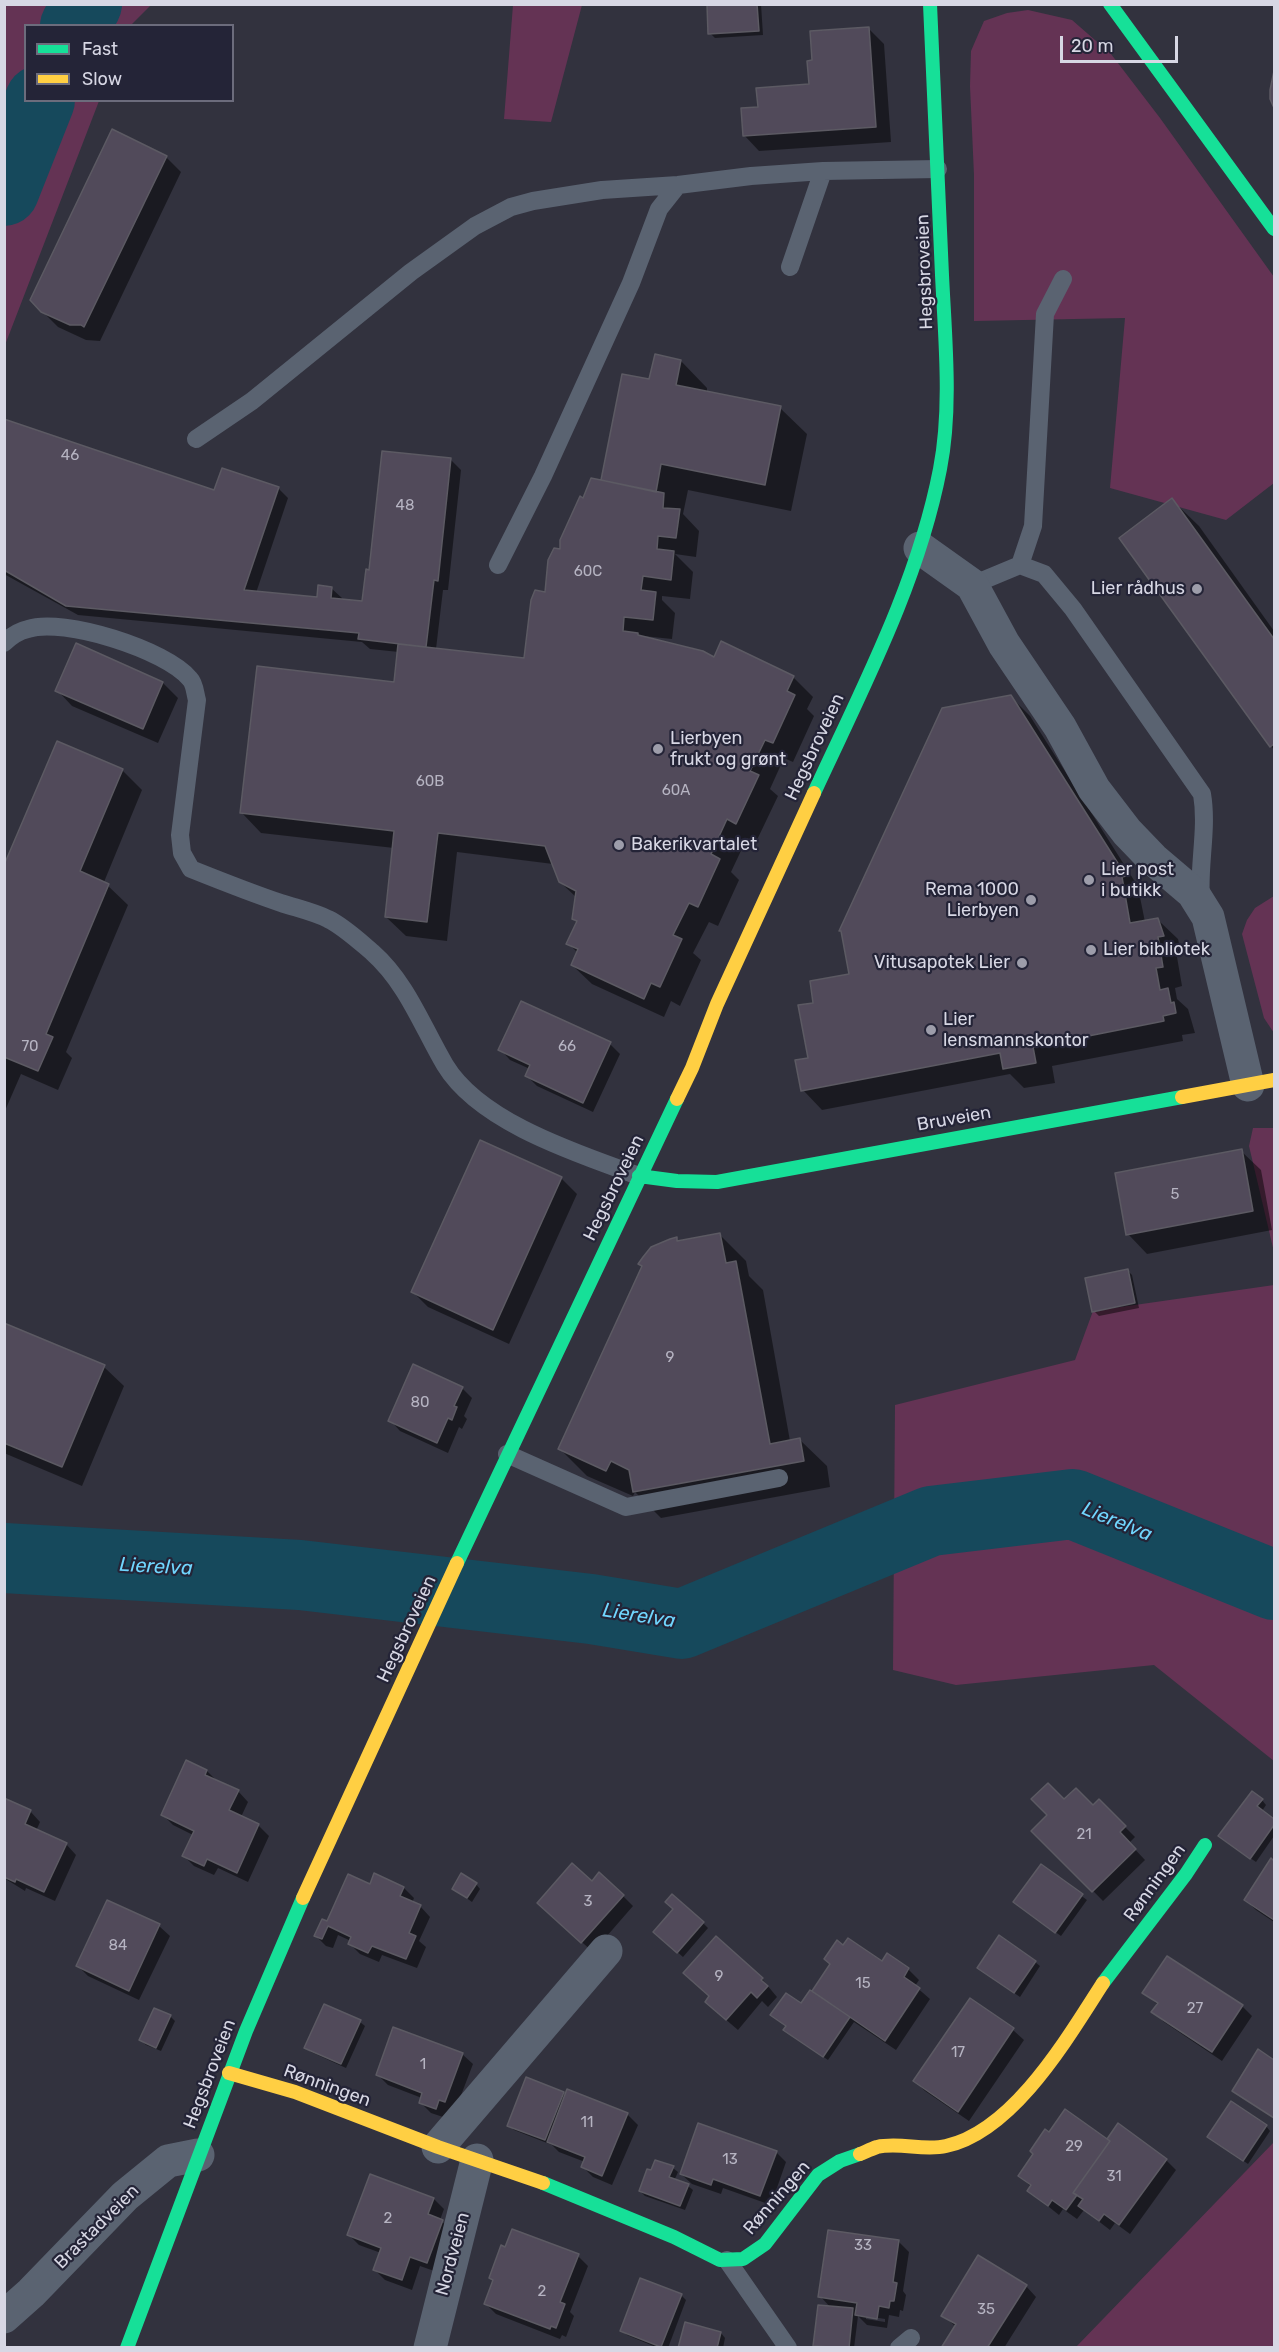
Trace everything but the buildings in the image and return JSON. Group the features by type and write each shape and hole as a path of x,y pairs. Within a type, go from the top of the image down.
{"street":[{"name":"Hegsbroveien","path":"127,2348 259,1998 303,1897 507,1454 692,1068 717,1004 878,654 920,548 940,469 945,426 945,337 930,4"},
{"path":"1110,4 1275,229"},
{"path":"920,548 972,585 1004,644 1060,727 1094,789 1127,832 1153,859 1194,893 1201,903 1208,917 1261,1082"},
{"name":"Bruveien","path":"639,1176 676,1181 717,1182 1261,1082"},
{"name":"Rønningen","path":"230,2073 295,2092 438,2146 529,2177 674,2237 720,2260 743,2259 765,2244 818,2175 840,2161 878,2147 946,2146 971,2136 998,2119 1054,2059 1108,1975 1186,1874 1205,1845"},
{"path":"438,2146 606,1951"},
{"name":"Brastadveien","path":"4,2317 31,2293 125,2196 168,2161 198,2155"},
{"name":"Nordveien","path":"430,2348 477,2160"}],"lane":[{"path":"196,439 252,401 365,308 475,226 511,207 533,201 602,190 678,185 751,176 823,171 938,169"},
{"path":"790,267 823,171"},
{"path":"498,565 543,476 631,284 659,209 678,185"},
{"path":"1020,565 1033,526 1045,314 1064,279"},
{"path":"972,585 1020,565 1044,574 1073,609 1202,794 1204,806 1199,877 1201,903"},
{"path":"4,643 10,637 29,628 48,626 107,637 145,650 179,668 192,681 197,700 180,835 182,853 191,869 329,919 373,952 398,982 410,997 445,1066 456,1082 469,1093 498,1116 532,1134 639,1176"},
{"path":"507,1454 626,1507 779,1478"},
{"path":"727,2260 788,2348"}],"shaded area":[{"path":"5,4 151,5 132,24 24,24 24,102 99,102 5,345"},
{"path":"513,5 582,5 551,122 504,119"},
{"path":"1028,10 1072,20 1111,54 1274,277 1274,483 1226,520 1110,488 1125,318 974,321 971,51 984,21 1007,13"},
{"path":"1274,896 1274,1033 1264,1018 1242,934 1255,908"},
{"path":"1253,1128 1274,1128 1274,1252 1249,1146"},
{"path":"1274,1285 1274,1761 1154,1665 956,1685 893,1670 895,1405 1075,1360 1093,1311"},
{"path":"1274,2142 1274,2347 1076,2347"}],"waterway":[{"name":"Lierelva","path":"76,24 87,4"},
{"name":"Lierelva","path":"4,191 39,102"},
{"name":"Lierelva","path":"4,1558 300,1575 591,1609 682,1624 931,1521 1073,1504 1274,1585"}],"traffic: fast":[{"path":"814,793 887,635 903,594 930,511 944,446 947,373 930,4"},
{"path":"1110,4 1274,229"},
{"path":"639,1176 677,1181 717,1182 1182,1097"},
{"path":"457,1563 677,1099"},
{"path":"1103,1983 1186,1874 1205,1845"},
{"path":"127,2348 246,2031 303,1898"},
{"path":"543,2183 674,2237 720,2260 743,2259 765,2244 818,2175 840,2161 860,2154"}],"traffic: slow":[{"path":"677,1099 717,1004 814,793"},
{"path":"1182,1097 1274,1080"},
{"path":"303,1898 457,1563"},
{"path":"860,2154 885,2146 929,2148 946,2146 971,2137 994,2122 1037,2079 1103,1983"},
{"path":"229,2073 295,2092 438,2147 543,2183"}],"place":[{"name":"Lier rådhus","path":"1197,589"},
{"name":"Lierbyen frukt og grønt","path":"658,749"},
{"name":"Bakerikvartalet","path":"619,845"},
{"name":"Lier post i butikk","path":"1089,880"},
{"name":"Rema 1000 Lierbyen","path":"1031,900"},
{"name":"Lier bibliotek","path":"1091,950"},
{"name":"Vitusapotek Lier","path":"1022,963"},
{"name":"Lier lensmannskontor","path":"931,1030"}]}
